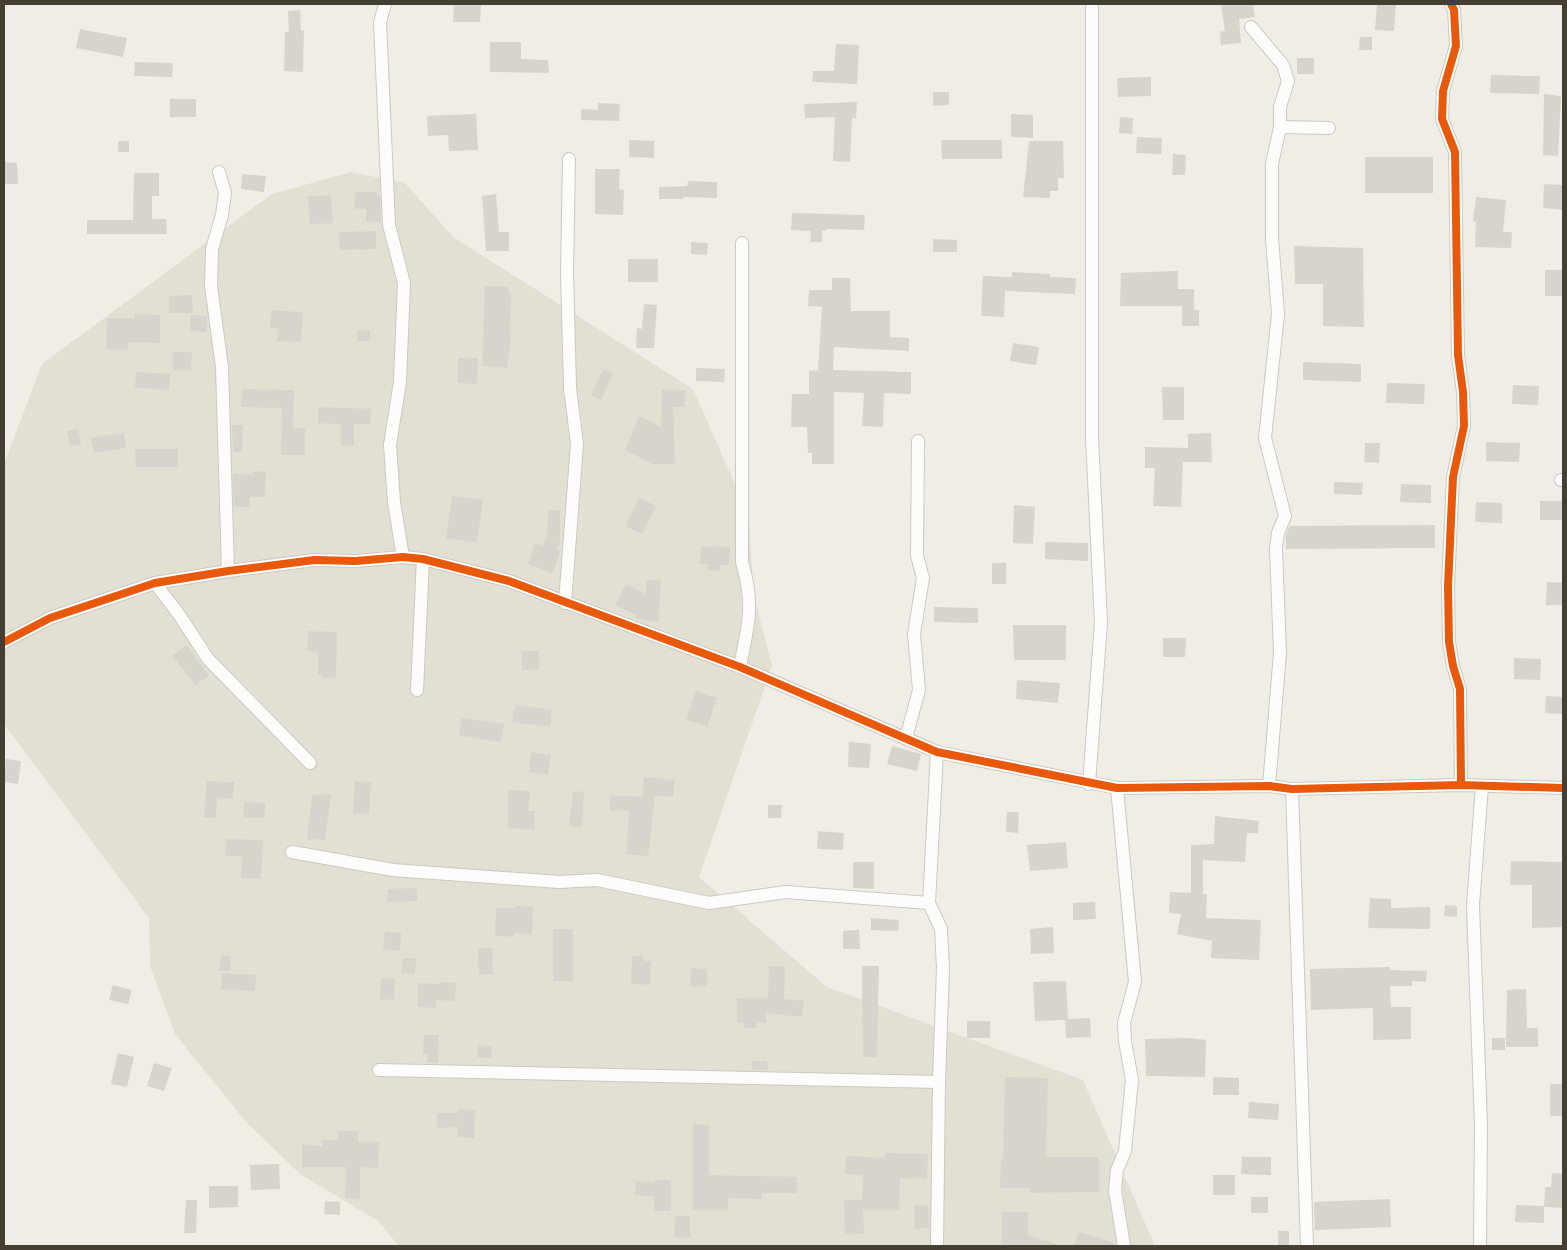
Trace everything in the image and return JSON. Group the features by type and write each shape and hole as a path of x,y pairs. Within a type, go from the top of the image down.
{"street":[{"path":"385,4 380,22 389,225 404,283 400,382 390,445 394,502 403,557"},
{"path":"1089,784 1101,622 1092,438 1092,4"},
{"path":"1451,4 1456,46 1443,91 1442,119 1455,152 1458,355 1463,392 1464,426 1453,478 1448,586 1449,642 1453,666 1460,689 1461,785"},
{"path":"1251,27 1286,71 1288,81 1280,106 1280,126 1272,164 1272,238 1278,314 1265,438 1285,516 1278,532 1276,549 1280,653 1268,786"},
{"path":"1280,126 1329,128"},
{"path":"564,603 577,444 570,388 568,321 569,159"},
{"path":"219,172 225,193 222,215 212,249 211,286 222,367 228,570"},
{"path":"740,667 751,610 750,588 742,562 742,243"},
{"path":"906,738 918,690 914,634 923,578 917,556 918,441"},
{"path":"4,642 50,618 155,583 228,570 314,560 356,562 403,557 423,559 509,581 740,667 937,752 1089,784 1117,788 1268,786 1292,789 1461,785 1563,788"},
{"path":"417,690 423,559"},
{"path":"155,583 180,616 208,659 310,763"},
{"path":"937,752 929,902 941,929 943,968 939,1082 937,1246"},
{"path":"1480,1246 1481,1125 1473,905 1482,786"},
{"path":"1117,788 1135,982 1124,1023 1124,1041 1132,1080 1125,1151 1117,1170 1115,1190 1124,1246"},
{"path":"1292,789 1307,1246"},
{"path":"292,852 394,870 559,882 597,880 709,903 786,892 929,902"},
{"path":"379,1070 939,1082"}],"shaded area":[{"path":"351,172 405,183 453,237 693,389 749,516 753,592 772,666 699,877 827,987 1083,1080 1155,1246 399,1246 378,1221 300,1174 246,1122 175,1034 150,966 149,918 4,724 4,464 42,364 272,194"}],"building":[{"path":"454,4 481,5 480,22 453,22"},
{"path":"1221,4 1253,4 1255,17 1239,19 1241,43 1221,45 1220,32 1225,31"},
{"path":"1377,4 1396,5 1394,31 1375,30"},
{"path":"300,10 301,31 304,30 303,72 284,71 285,32 289,32 288,11"},
{"path":"80,29 127,38 123,57 76,48"},
{"path":"1360,37 1372,37 1372,50 1359,50"},
{"path":"490,42 521,42 521,59 548,60 549,73 490,72"},
{"path":"836,44 859,45 857,84 812,82 813,71 834,71"},
{"path":"1297,58 1314,58 1314,74 1297,74"},
{"path":"135,62 173,63 172,77 134,76"},
{"path":"1491,75 1540,76 1539,94 1490,93"},
{"path":"1151,77 1151,96 1118,97 1117,78"},
{"path":"933,92 949,92 949,105 933,106"},
{"path":"1544,94 1561,96 1558,156 1543,155"},
{"path":"170,99 196,99 196,117 170,117"},
{"path":"857,102 856,118 852,118 850,162 833,161 835,117 805,118 804,104"},
{"path":"598,103 620,104 619,121 581,120 581,109 598,110"},
{"path":"476,114 478,150 449,151 448,135 428,136 427,116"},
{"path":"1011,114 1033,115 1033,138 1011,137"},
{"path":"1120,117 1133,118 1132,134 1119,133"},
{"path":"1137,137 1162,138 1161,154 1136,153"},
{"path":"629,140 654,141 654,158 629,157"},
{"path":"941,140 1002,140 1002,159 942,159"},
{"path":"118,141 129,141 129,152 118,152"},
{"path":"1029,141 1063,141 1064,178 1058,178 1058,191 1050,191 1050,198 1023,197"},
{"path":"1173,154 1186,155 1185,175 1172,175"},
{"path":"1365,157 1433,157 1433,193 1365,193"},
{"path":"4,162 17,163 18,184 4,184"},
{"path":"595,169 620,169 619,189 624,190 623,215 595,214"},
{"path":"134,173 159,173 159,196 152,196 152,219 166,219 167,234 87,234 87,220 133,220"},
{"path":"242,174 266,176 264,192 241,189"},
{"path":"688,181 717,182 717,198 683,197 683,199 659,199 659,187 687,186"},
{"path":"1544,184 1563,185 1563,210 1543,208"},
{"path":"355,192 377,192 377,196 380,196 381,222 366,222 366,209 354,209"},
{"path":"496,194 499,232 509,232 509,251 486,251 482,196"},
{"path":"331,195 333,223 310,224 308,196"},
{"path":"1476,197 1506,200 1503,232 1512,232 1511,248 1475,247 1476,222 1473,221"},
{"path":"792,213 865,215 864,230 826,229 826,231 822,231 822,242 810,242 811,231 791,230"},
{"path":"376,231 376,249 340,250 339,232"},
{"path":"933,239 957,240 957,252 933,252"},
{"path":"691,242 708,243 707,255 691,254"},
{"path":"1294,246 1363,248 1364,327 1323,326 1323,284 1295,284"},
{"path":"628,259 658,259 658,282 628,282"},
{"path":"1545,270 1563,270 1563,296 1545,296"},
{"path":"1178,271 1178,289 1194,289 1194,310 1199,310 1199,326 1182,326 1182,306 1120,306 1121,273"},
{"path":"1012,272 1050,274 1050,277 1076,278 1075,294 1005,291 1004,317 981,316 983,276 1012,277"},
{"path":"832,278 850,278 851,311 890,311 890,337 909,338 909,351 834,347 833,370 911,372 911,394 884,393 883,427 862,426 864,393 834,392 834,464 812,464 812,453 808,453 807,427 791,427 792,394 809,394 809,370 818,371 822,307 808,306 809,290 832,290"},
{"path":"485,286 509,287 509,294 511,294 510,347 507,368 482,366"},
{"path":"192,295 193,313 169,313 169,296"},
{"path":"644,304 657,305 654,348 636,348 637,328 642,329"},
{"path":"271,310 303,312 301,342 277,341 278,329 270,328"},
{"path":"135,314 160,315 160,343 128,342 128,350 106,349 107,318 135,319"},
{"path":"191,315 207,316 207,332 190,331"},
{"path":"357,330 370,330 370,341 357,341"},
{"path":"1013,343 1039,347 1036,365 1010,361"},
{"path":"173,352 192,352 191,370 173,370"},
{"path":"458,358 478,358 477,384 458,383"},
{"path":"1303,362 1361,364 1361,382 1303,380"},
{"path":"696,368 725,369 724,382 696,381"},
{"path":"603,369 613,374 601,400 591,395"},
{"path":"136,372 170,374 169,390 135,388"},
{"path":"1387,383 1425,384 1424,404 1386,403"},
{"path":"1513,385 1539,386 1538,405 1512,404"},
{"path":"1162,387 1184,387 1184,420 1163,420"},
{"path":"242,389 294,390 293,428 305,428 305,455 281,455 282,408 241,407"},
{"path":"662,390 685,390 685,407 673,407 675,464 652,464 625,450 639,416 661,427"},
{"path":"318,407 371,409 370,424 354,424 354,446 341,446 341,424 318,423"},
{"path":"232,425 243,425 242,452 233,452"},
{"path":"78,429 81,444 70,446 67,431"},
{"path":"124,433 126,448 94,453 91,438"},
{"path":"1211,433 1212,462 1183,462 1181,507 1153,506 1155,468 1145,468 1145,447 1188,448 1188,434"},
{"path":"1486,442 1520,443 1519,462 1486,461"},
{"path":"1365,443 1380,443 1379,463 1364,462"},
{"path":"135,449 178,449 178,467 136,467"},
{"path":"253,471 266,472 265,497 250,497 250,507 234,507 233,474 253,475"},
{"path":"1334,482 1363,483 1362,495 1334,494"},
{"path":"1401,484 1431,485 1431,503 1400,502"},
{"path":"452,496 483,500 477,543 446,538"},
{"path":"639,498 656,506 642,534 625,526"},
{"path":"1540,501 1563,501 1563,520 1540,520"},
{"path":"1476,502 1502,503 1502,523 1475,522"},
{"path":"1014,505 1035,507 1033,544 1013,543"},
{"path":"548,510 560,511 560,541 557,550 560,551 553,573 528,564 535,543 543,546 547,532"},
{"path":"1435,525 1435,548 1286,549 1286,534 1290,526"},
{"path":"1045,542 1088,543 1088,561 1045,559"},
{"path":"701,546 730,547 729,565 720,565 720,571 707,570 708,564 700,564"},
{"path":"992,563 1006,563 1006,584 992,584"},
{"path":"646,580 661,580 658,622 636,619 636,615 615,605 626,584 646,594"},
{"path":"1547,582 1563,583 1563,605 1546,605"},
{"path":"934,607 978,608 978,623 934,622"},
{"path":"1013,625 1066,625 1066,660 1014,660"},
{"path":"308,631 337,632 336,678 321,678 321,674 318,674 318,652 307,651"},
{"path":"1163,638 1186,638 1185,657 1163,657"},
{"path":"186,645 209,675 196,685 172,656"},
{"path":"522,651 539,651 539,670 522,670"},
{"path":"1514,658 1541,659 1540,680 1514,679"},
{"path":"1017,680 1060,683 1058,703 1016,699"},
{"path":"696,691 717,698 707,727 686,719"},
{"path":"1546,696 1563,697 1563,714 1545,713"},
{"path":"515,705 552,710 550,727 512,722"},
{"path":"462,718 504,724 501,742 459,735"},
{"path":"849,742 871,744 869,768 848,767"},
{"path":"892,746 921,754 917,771 887,764"},
{"path":"531,752 551,755 548,775 529,772"},
{"path":"6,759 21,761 18,784 4,782"},
{"path":"644,777 675,780 673,797 655,796 648,856 626,854 629,811 610,810 610,795 642,797"},
{"path":"207,781 234,782 233,799 217,798 216,818 204,817"},
{"path":"355,781 371,782 369,814 353,814"},
{"path":"508,790 530,791 528,811 535,811 534,830 508,828"},
{"path":"573,791 584,792 582,827 569,826"},
{"path":"312,794 331,795 325,840 307,839"},
{"path":"244,802 265,803 265,818 243,817"},
{"path":"768,805 782,805 781,818 768,818"},
{"path":"1007,812 1019,812 1018,833 1006,832"},
{"path":"1215,816 1259,821 1258,833 1247,833 1245,862 1203,860 1203,894 1207,894 1206,918 1261,920 1259,960 1211,958 1212,941 1177,934 1181,914 1169,913 1170,892 1191,893 1191,845 1214,844"},
{"path":"818,831 844,833 843,850 817,849"},
{"path":"226,839 263,840 261,879 241,878 242,856 225,856"},
{"path":"1066,842 1068,868 1030,871 1027,845"},
{"path":"1511,861 1563,862 1563,927 1532,928 1532,885 1510,885"},
{"path":"853,862 874,862 874,889 853,888"},
{"path":"417,888 417,901 387,902 388,889"},
{"path":"1370,898 1391,899 1391,908 1430,907 1430,929 1368,928"},
{"path":"1095,902 1096,919 1073,920 1073,903"},
{"path":"1445,905 1457,906 1457,917 1444,916"},
{"path":"515,906 533,907 532,935 514,933 514,937 495,936 496,908 515,908"},
{"path":"871,918 899,920 898,931 871,930"},
{"path":"1053,927 1054,953 1031,954 1030,929"},
{"path":"553,929 573,929 573,981 553,981"},
{"path":"859,930 860,949 843,949 843,931"},
{"path":"385,932 401,933 400,951 383,949"},
{"path":"478,948 492,948 493,974 479,975"},
{"path":"221,955 231,956 230,971 219,971"},
{"path":"632,956 643,956 643,961 651,961 650,985 631,984"},
{"path":"403,958 416,959 415,974 401,973"},
{"path":"769,966 785,967 784,999 804,1001 802,1017 766,1013 766,1023 756,1022 756,1028 744,1028 744,1023 737,1022 737,998 768,998"},
{"path":"862,966 879,966 877,1057 863,1057"},
{"path":"1390,967 1390,970 1427,971 1426,982 1412,981 1412,986 1390,986 1391,1007 1411,1007 1411,1039 1373,1040 1373,1008 1311,1010 1310,969"},
{"path":"691,968 707,969 707,987 690,986"},
{"path":"222,973 256,975 255,991 221,989"},
{"path":"381,978 395,979 394,1000 380,999"},
{"path":"1066,981 1068,1019 1090,1018 1091,1037 1066,1038 1065,1020 1035,1021 1033,982"},
{"path":"439,982 456,983 455,1001 436,1000 436,1008 418,1007 418,983 439,984"},
{"path":"113,985 132,990 128,1004 109,1000"},
{"path":"1526,989 1527,1028 1538,1028 1538,1047 1506,1047 1507,990"},
{"path":"967,1021 990,1021 990,1038 967,1038"},
{"path":"424,1035 439,1035 438,1063 427,1063 427,1055 423,1054"},
{"path":"1189,1038 1206,1040 1205,1077 1146,1076 1145,1039"},
{"path":"1492,1038 1505,1038 1505,1050 1492,1050"},
{"path":"478,1045 492,1046 491,1058 477,1057"},
{"path":"118,1053 134,1057 127,1087 111,1084"},
{"path":"752,1061 767,1061 768,1070 752,1070"},
{"path":"154,1063 172,1068 164,1091 147,1086"},
{"path":"1005,1077 1048,1078 1046,1157 1099,1157 1099,1192 1030,1193 1030,1188 1000,1188 1001,1160 1003,1160"},
{"path":"1213,1077 1239,1078 1239,1095 1213,1095"},
{"path":"1550,1084 1563,1084 1563,1116 1550,1116"},
{"path":"1249,1102 1279,1104 1278,1120 1248,1118"},
{"path":"459,1109 475,1110 474,1138 457,1137 458,1127 439,1128 437,1125 437,1113 458,1113"},
{"path":"693,1124 709,1125 709,1175 797,1177 797,1193 762,1193 762,1199 728,1198 728,1210 693,1210"},
{"path":"338,1131 358,1131 358,1142 379,1142 378,1168 360,1167 360,1199 345,1198 346,1167 302,1167 302,1145 322,1146 322,1140 338,1140"},
{"path":"885,1153 928,1154 927,1179 900,1178 899,1210 863,1210 864,1234 845,1235 844,1200 862,1200 863,1175 845,1174 846,1156 885,1158"},
{"path":"1242,1157 1271,1157 1271,1175 1241,1174"},
{"path":"279,1164 280,1189 251,1190 250,1165"},
{"path":"1552,1173 1563,1174 1563,1208 1544,1207 1544,1223 1515,1222 1516,1205 1544,1206 1545,1187 1551,1187"},
{"path":"1213,1175 1235,1175 1235,1195 1213,1195"},
{"path":"654,1180 671,1180 671,1211 654,1211 654,1196 635,1195 636,1181 654,1182"},
{"path":"209,1186 238,1186 238,1207 209,1208"},
{"path":"1251,1197 1268,1197 1268,1213 1251,1213"},
{"path":"1390,1199 1391,1227 1315,1230 1314,1202"},
{"path":"186,1200 197,1200 196,1233 184,1233"},
{"path":"325,1201 340,1202 340,1215 324,1214"},
{"path":"928,1205 929,1228 915,1229 914,1206"},
{"path":"1002,1212 1028,1212 1028,1235 1057,1244 1056,1246 1002,1246"},
{"path":"675,1216 690,1216 690,1238 674,1237"},
{"path":"1278,1231 1289,1231 1289,1246 1278,1246"},
{"path":"1079,1232 1115,1243 1116,1246 1074,1246"}],"cycle path":[{"path":"1451,4 1454,10 1456,46 1443,91 1442,119 1455,152 1458,355 1463,392 1464,426 1453,477 1448,586 1449,642 1453,666 1460,689 1461,785"},
{"path":"4,642 50,618 155,583 314,560 356,561 403,557 423,559 509,581 740,667 937,752 1117,788 1269,786 1292,789 1461,785 1563,788"}]}
